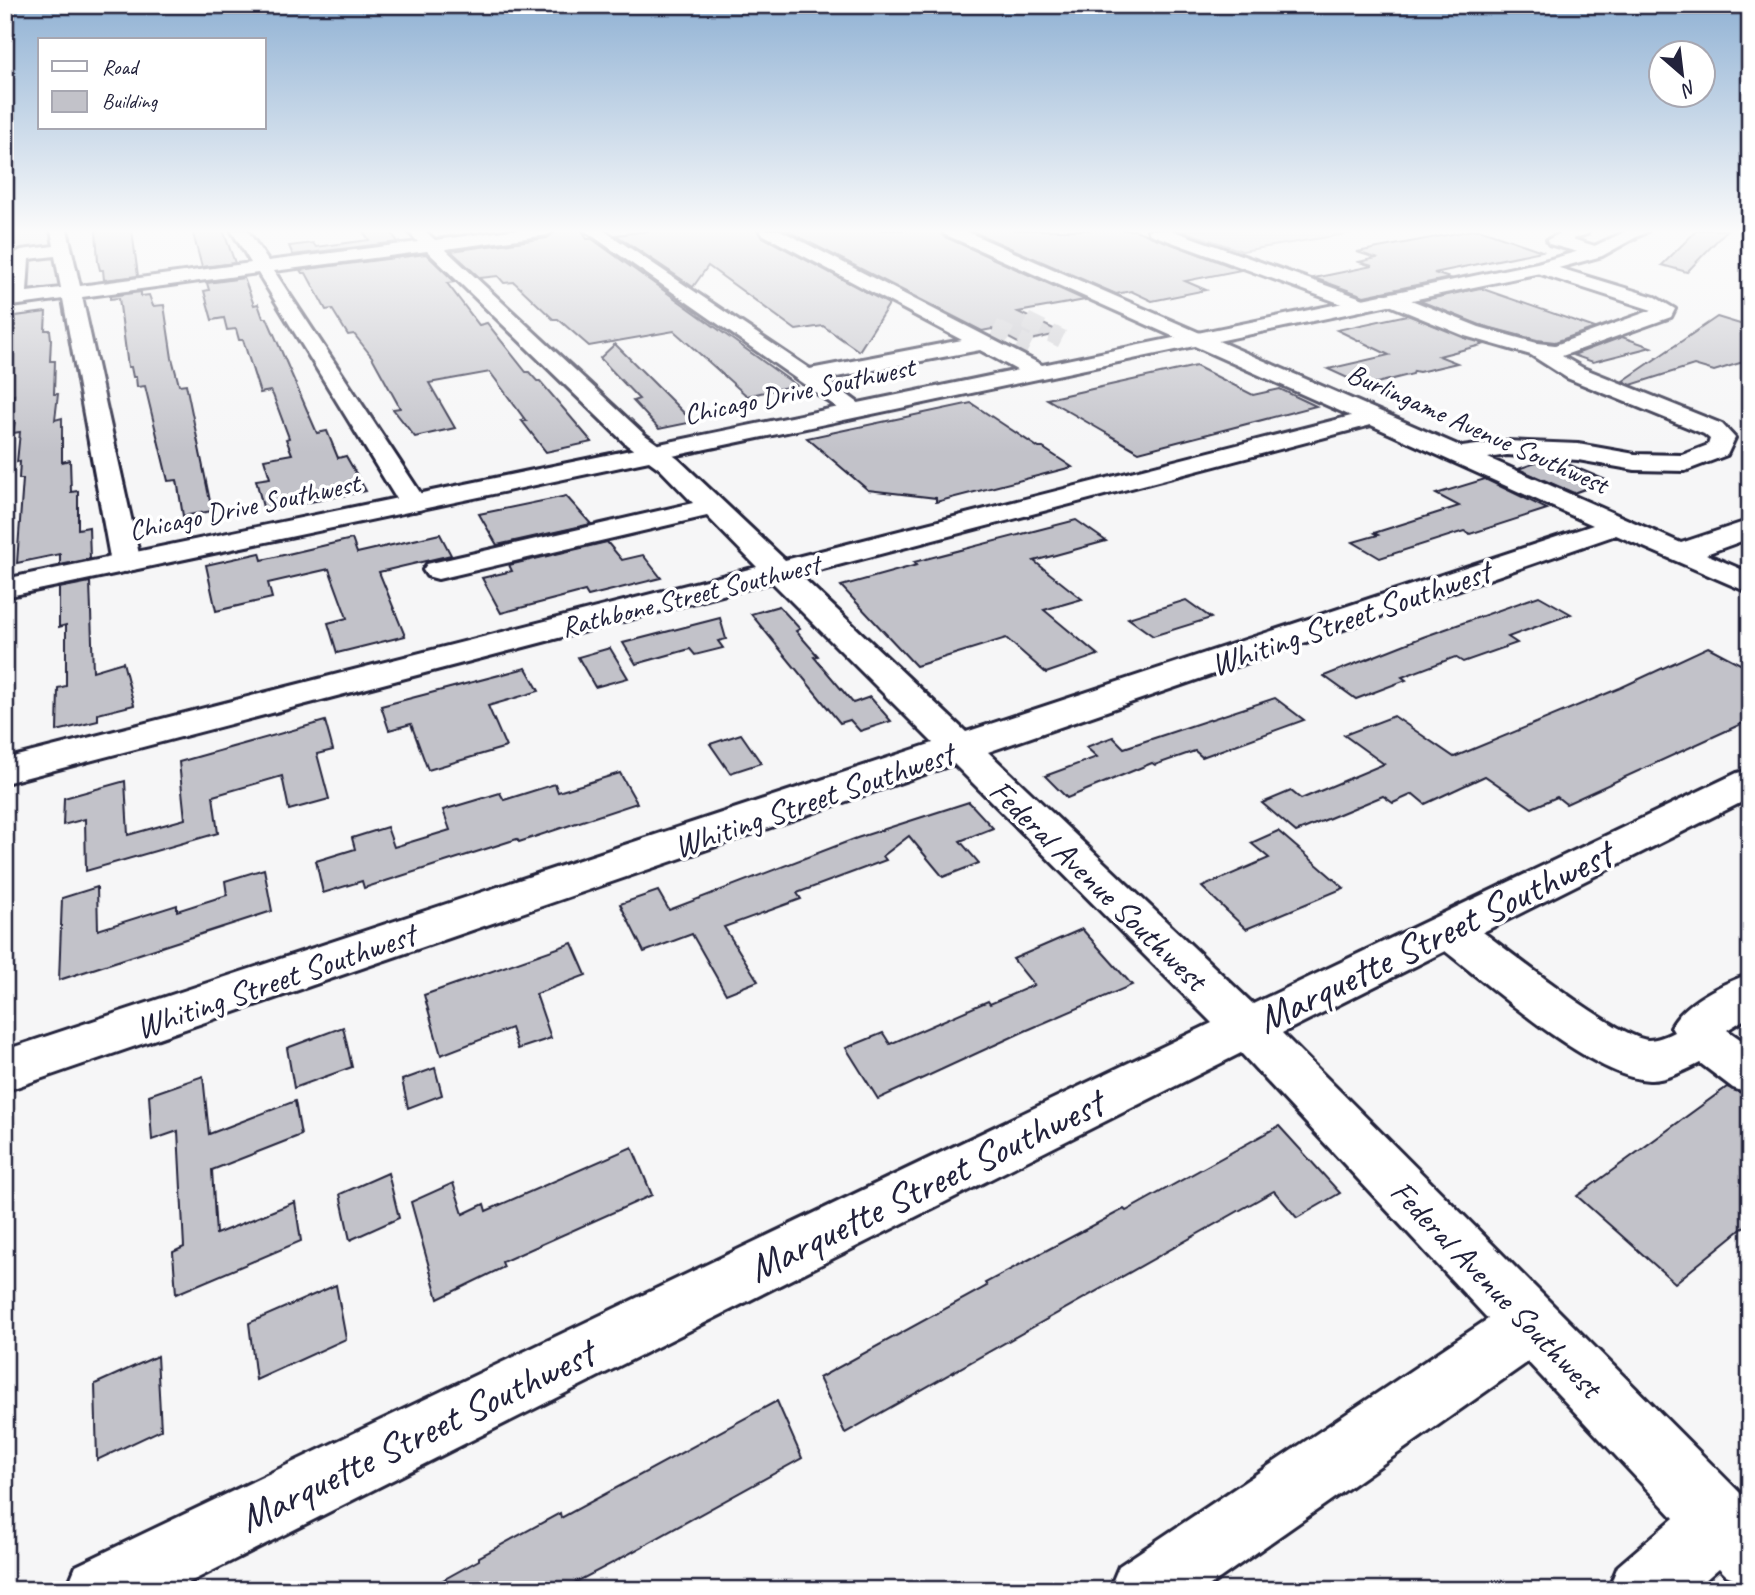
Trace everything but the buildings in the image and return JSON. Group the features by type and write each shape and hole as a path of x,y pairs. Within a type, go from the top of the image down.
{"street":[{"path":"74,304 126,563"},
{"path":"286,304 413,503"},
{"name":"Federal Avenue Southwest","path":"493,304 636,440 669,464 1246,1027 1736,1537"},
{"path":"702,304 856,410"},
{"path":"909,304 1036,371"},
{"name":"Burlingame Avenue Southwest","path":"1123,304 1680,553 1743,576"},
{"name":"Chicago Drive Southwest","path":"5,588 1358,304"},
{"path":"1406,304 1494,338 1539,351 1575,373 1713,429 1723,438 1718,450 1685,463 1635,462 1578,452 1507,447 1461,455"},
{"path":"1539,351 1557,351 1664,313 1665,309 1655,304"},
{"path":"808,376 982,343"},
{"name":"Rathbone Street Southwest","path":"5,771 1375,417"},
{"path":"438,569 712,507"},
{"name":"Whiting Street Southwest","path":"5,1071 1619,525"},
{"path":"1680,553 1750,528"},
{"name":"Marquette Street Southwest","path":"100,1590 1750,782"},
{"path":"1448,929 1583,1029 1622,1053 1647,1060 1671,1055 1704,1040"},
{"path":"1750,992 1695,1027 1704,1040 1750,1073"},
{"path":"1143,1590 1532,1324"},
{"path":"1642,1590 1736,1537"}],"tunnel":[{"path":"1026,321 1062,339"},
{"path":"994,328 1030,346"}]}
